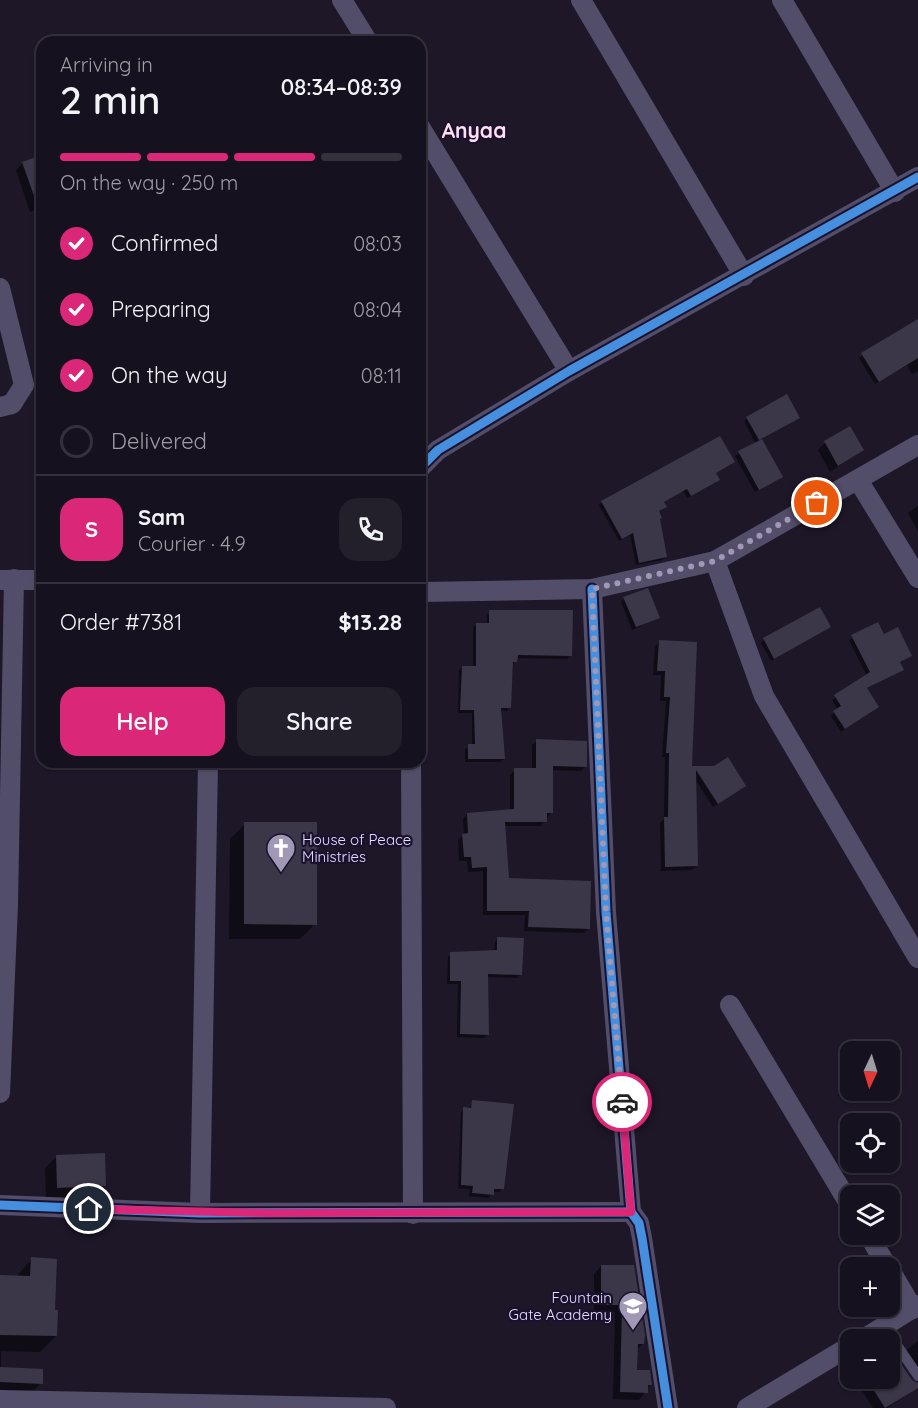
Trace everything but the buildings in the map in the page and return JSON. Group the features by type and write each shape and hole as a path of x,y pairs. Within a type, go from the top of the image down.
{"street":[{"path":"342,0 364,36"},
{"path":"581,0 744,276"},
{"path":"782,0 895,192"},
{"path":"426,137 569,371"},
{"path":"426,462 438,450 569,371 744,276 918,177"},
{"path":"0,288 24,385 12,404 0,407"},
{"path":"426,592 592,589 715,561 918,445"},
{"path":"858,480 918,578"},
{"path":"715,561 764,696 918,958"},
{"path":"0,1093 8,905 7,579 36,580"},
{"path":"592,589 606,912 631,1212 639,1223 642,1238 668,1408"},
{"path":"200,1213 208,768"},
{"path":"411,768 412,1214"},
{"path":"730,1005 840,1188"},
{"path":"0,1205 200,1213 631,1212"},
{"path":"879,1329 915,1307 900,1285"},
{"path":"747,1408 840,1352"},
{"path":"0,1400 386,1408"}],"lane":[{"path":"884,1326 918,1376"}],"cycle path":[{"path":"426,462 438,450 569,371 918,177"},
{"path":"592,589 606,912 631,1212 639,1223 642,1238 668,1408"},
{"path":"0,1205 200,1213 631,1212"}],"way so far":[{"path":"622,1102 606,912 592,589 715,561 817,503"}],"place":[{"name":"House of Peace Ministries","path":"281,874"},
{"name":"Fountain Gate Academy","path":"633,1332"}],"district":[{"name":"Anyaa","path":"474,130"}],"route":[{"path":"89,1209 200,1213 631,1212 622,1102"}]}
